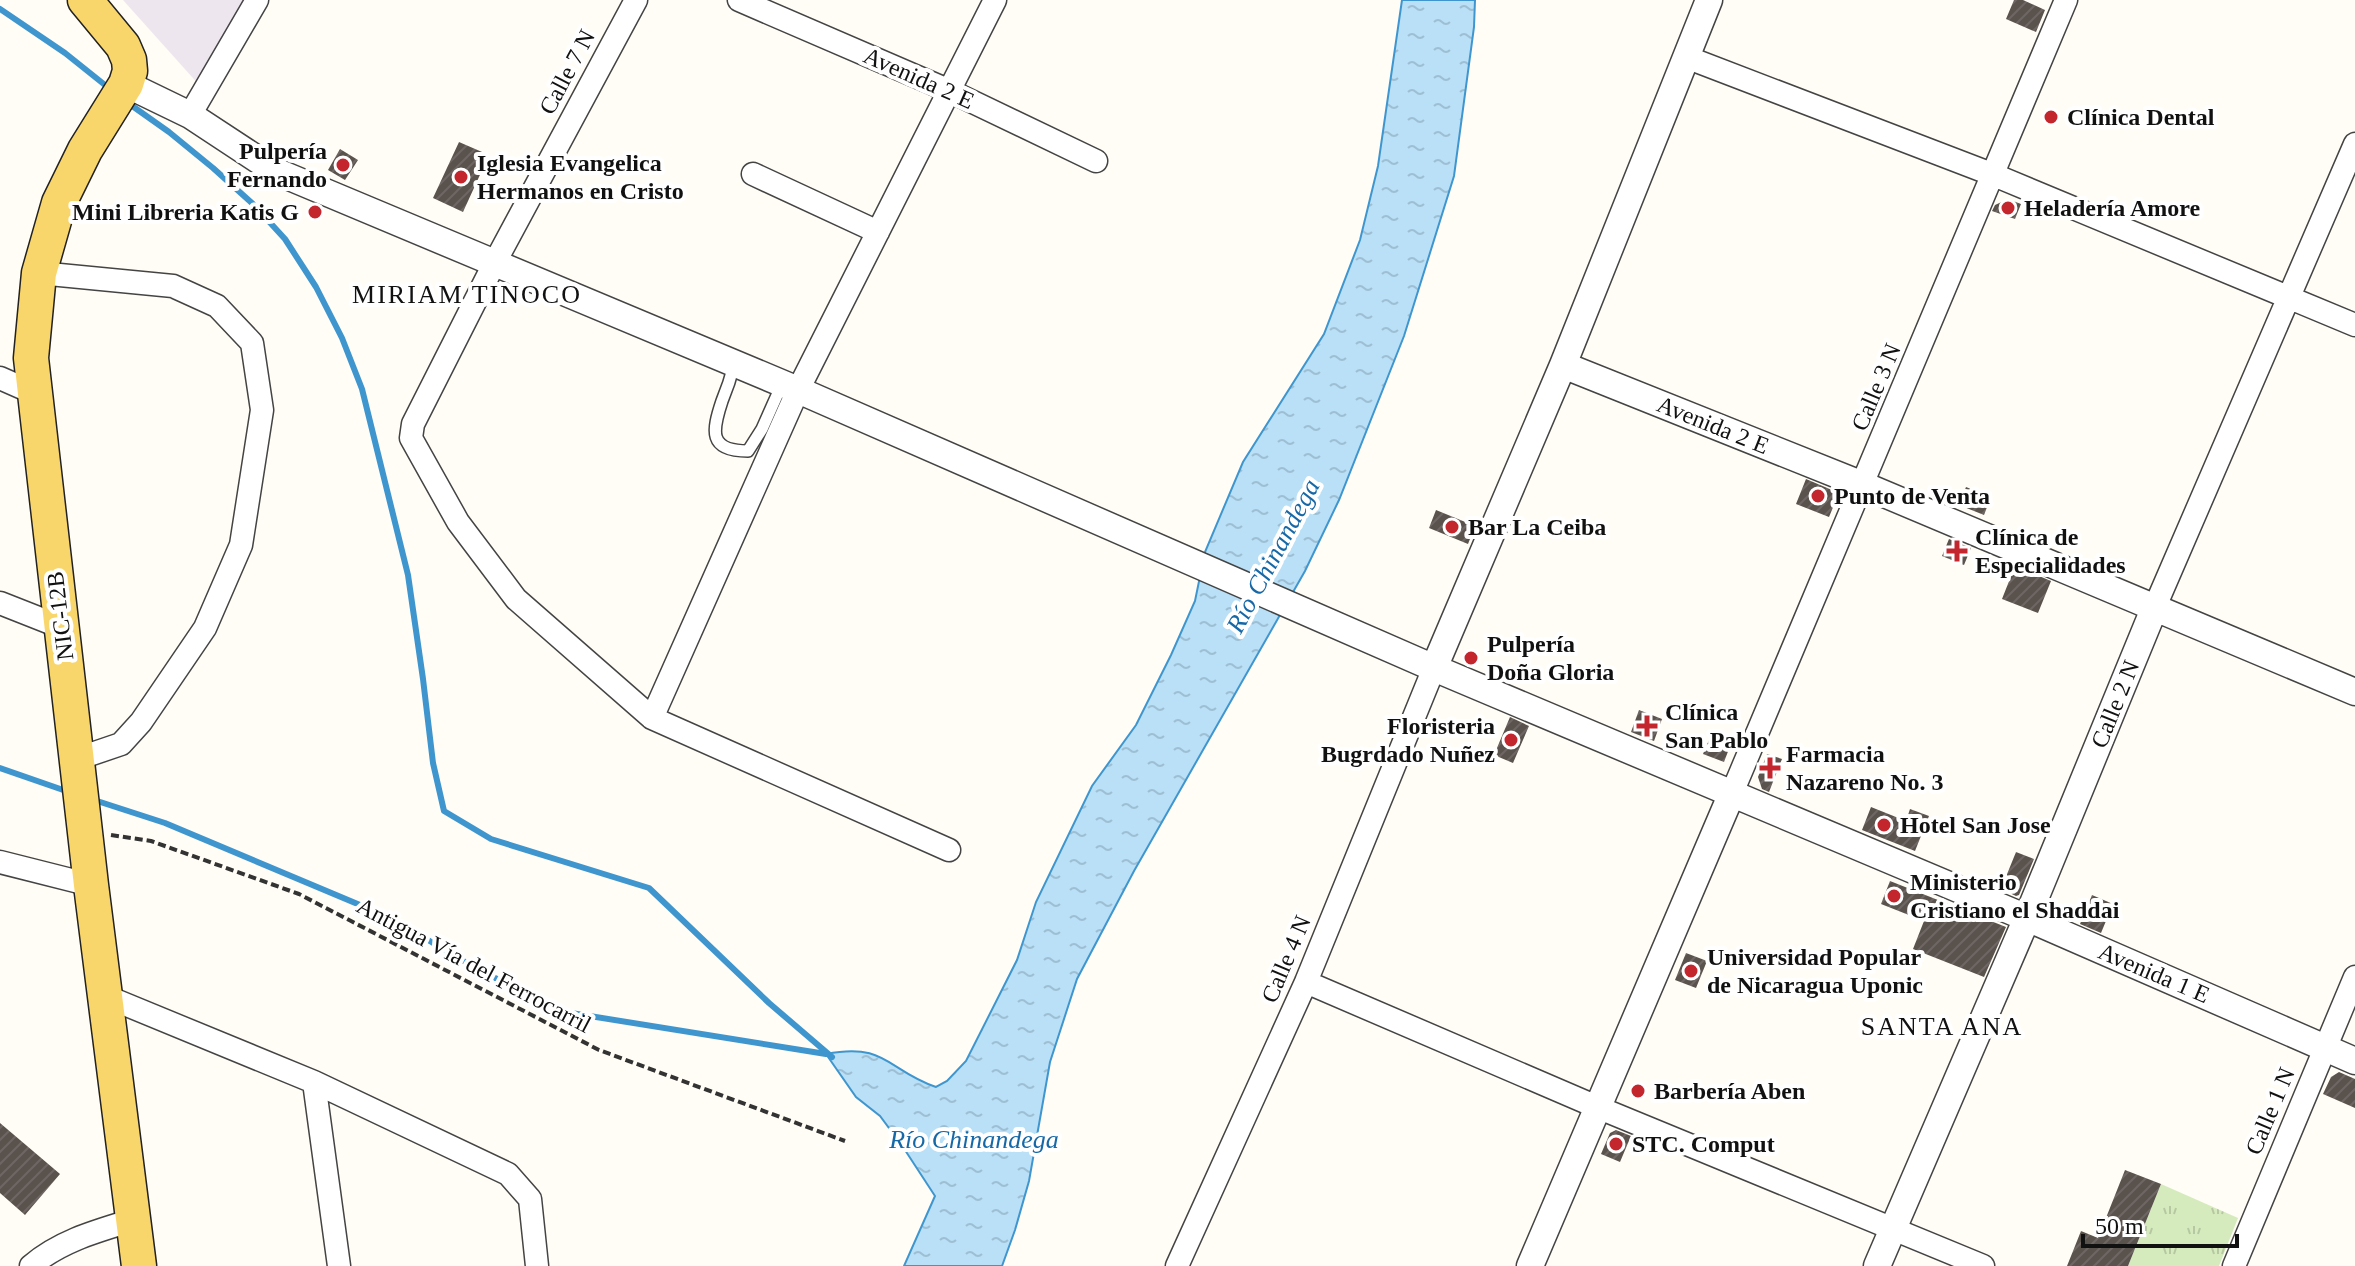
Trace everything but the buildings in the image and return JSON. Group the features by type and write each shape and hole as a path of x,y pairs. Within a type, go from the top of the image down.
{"main road":[{"path":"85,0 123,46 130,71 126,84"},
{"name":"NIC-12B","path":"126,84 85,150 59,203 39,273 31,358 85,836 139,1266"}],"street":[{"path":"190,115 257,0"},
{"name":"Calle 7 N","path":"636,0 494,264 413,424 411,438 458,522 516,599 652,718"},
{"name":"Avenida 2 E","path":"739,0 950,91 1096,161"},
{"path":"949,850 652,718 790,387 878,232 995,0"},
{"path":"1434,668 1563,365 1709,0"},
{"name":"Calle 3 N","path":"1732,793 2066,0"},
{"path":"1686,57 1994,175 2355,325"},
{"name":"Avenida 1 E","path":"126,84 190,115 275,171 790,387 1434,668 2027,918 2355,1061"},
{"name":"Calle 2 N","path":"1877,1266 2027,918 2154,609 2355,144"},
{"path":"753,174 878,232"},
{"path":"39,273 173,286 217,306 252,343 262,410 241,545 205,628 141,722 121,744 78,765"},
{"name":"Avenida 2 E","path":"1563,365 1863,485 2355,692"},
{"path":"0,378 34,393"},
{"path":"0,603 61,627"},
{"name":"Calle 4 N","path":"1177,1266 1306,982 1434,668"},
{"path":"1530,1266 1732,793"},
{"path":"0,862 91,885"},
{"name":"Calle 1 N","path":"2234,1266 2355,977"},
{"path":"1306,982 1597,1107 1983,1266"},
{"path":"105,996 314,1082 508,1174 530,1199 537,1266"},
{"path":"314,1082 339,1266"},
{"path":"31,1266 46,1253 87,1234 133,1220"}],"lane":[{"path":"735,364 714,423 714,436 721,445 733,451 748,451 790,387"}],"path":[{"name":"Antigua Vía del Ferrocarril","path":"85,836 115,835 151,841 299,894 599,1050 845,1141"}],"shaded area":[{"path":"123,0 251,0 201,87"}],"green space":[{"path":"2161,1184 2238,1218 2219,1266 2128,1266"}],"water":[{"name":"Río Chinandega","path":"1402,0 1475,0 1454,176 1404,336 1339,500 1305,571 1134,871 1077,979 1050,1062 1029,1181 1002,1266 904,1266 935,1196 880,1116 856,1097 826,1054 846,1051 874,1055 936,1087 947,1081 966,1061 1017,960 1036,902 1092,786 1136,725 1171,655 1195,601 1205,552 1243,462 1324,334 1360,240 1378,166"}],"waterway":[{"path":"0,9 65,53 110,89"},
{"path":"128,103 213,168 253,204 285,239 316,287 342,338 362,389 408,575 433,763 444,811 491,839 649,888 769,1003 832,1057"},
{"path":"0,768 69,792"},
{"path":"91,799 165,823 391,918 482,972 571,1013 826,1054"}],"place":[{"name":"Clínica Dental","path":"2051,117"},
{"name":"Pulpería Fernando","path":"343,165"},
{"name":"Iglesia Evangelica Hermanos en Cristo","path":"461,177"},
{"name":"Heladería Amore","path":"2008,208"},
{"name":"Mini Libreria Katis G","path":"315,212"},
{"name":"Punto de Venta","path":"1818,496"},
{"name":"Bar La Ceiba","path":"1452,527"},
{"name":"Clínica de Especialidades","path":"1957,551"},
{"name":"Pulpería Doña Gloria","path":"1471,658"},
{"name":"Clínica San Pablo","path":"1647,726"},
{"name":"Floristeria Bugrdado Nuñez","path":"1511,740"},
{"name":"Farmacia Nazareno No. 3","path":"1770,768"},
{"name":"Hotel San Jose","path":"1884,825"},
{"name":"Ministerio Cristiano el Shaddai","path":"1894,896"},
{"name":"Universidad Popular de Nicaragua Uponic","path":"1691,971"},
{"name":"Barbería Aben","path":"1638,1091"},
{"name":"STC. Comput","path":"1616,1144"}],"district":[{"name":"MIRIAM TINOCO","path":"467,294"},
{"name":"SANTA ANA","path":"1942,1026"}]}
